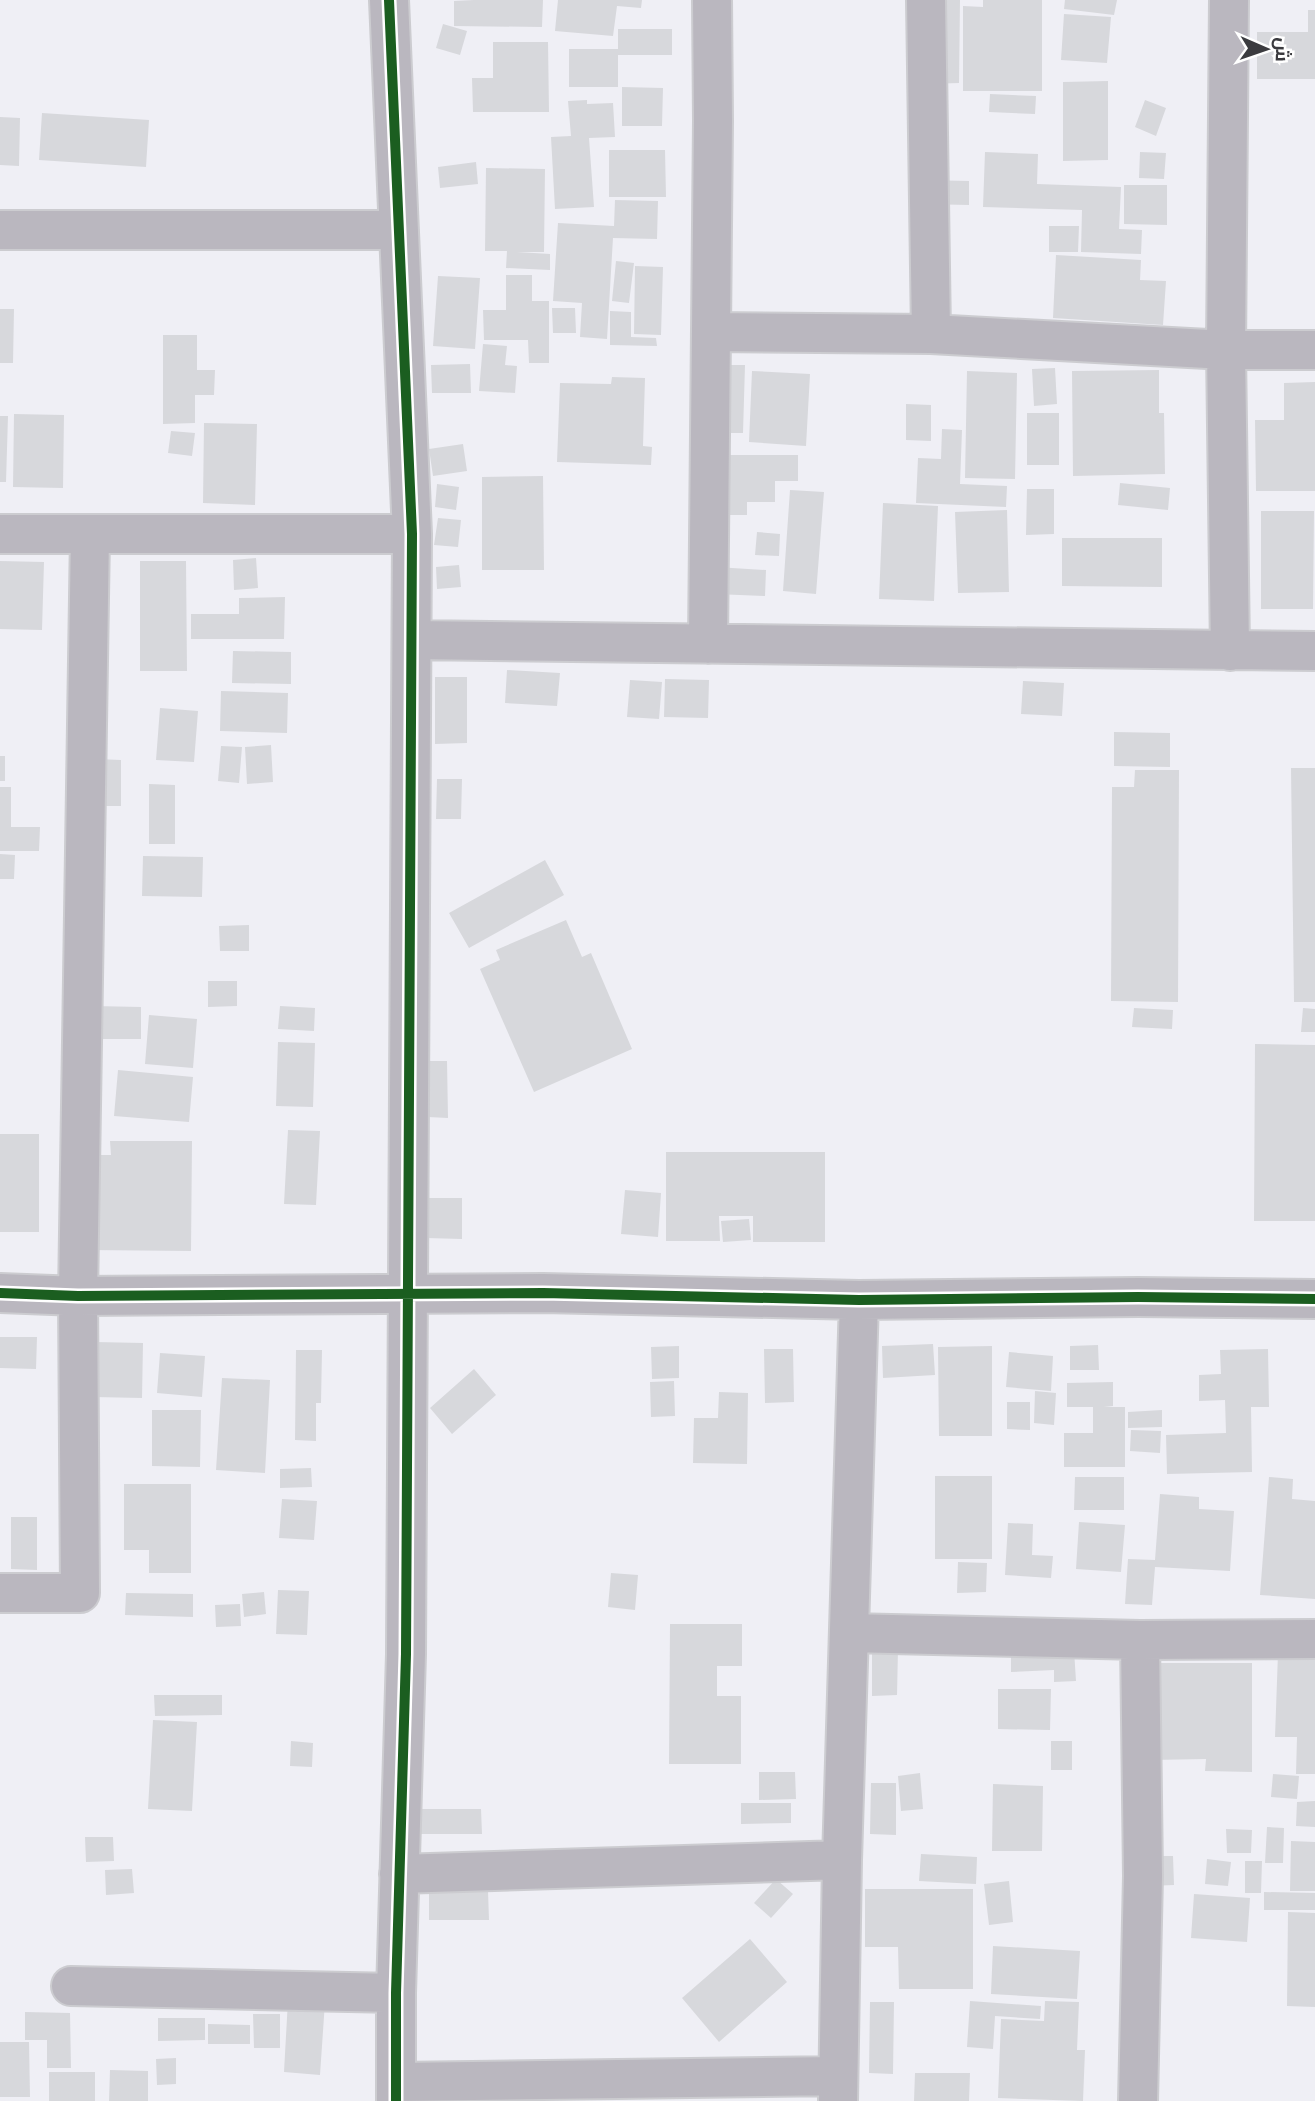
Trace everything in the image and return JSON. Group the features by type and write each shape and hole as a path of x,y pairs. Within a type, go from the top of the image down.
{"street":[{"path":"389,0 412,534 406,1654 396,1993 396,2092 838,2089 859,1300"},
{"path":"708,644 712,0"},
{"path":"926,0 931,334"},
{"path":"1229,0 1226,350 1230,652"},
{"path":"0,230 399,230"},
{"path":"711,332 931,334 1226,350 1315,350"},
{"path":"0,534 412,534"},
{"path":"0,1593 80,1593 78,1296 90,534"},
{"path":"412,640 1315,651"},
{"path":"0,1293 78,1296 557,1293 859,1300 1138,1297 1315,1299"},
{"path":"849,1633 1140,1640 1315,1639"},
{"path":"1138,2101 1143,1876 1140,1640"},
{"path":"399,1874 842,1860"},
{"path":"71,1986 396,1993"}],"building":[{"path":"543,0 542,27 454,26 454,1"},
{"path":"558,0 642,0 641,8 617,6 613,36 555,31"},
{"path":"929,0 960,0 959,83 928,84"},
{"path":"983,0 1042,0 1042,91 963,91 963,6 983,7"},
{"path":"1065,0 1117,0 1114,15 1064,9"},
{"path":"1308,10 1315,10 1315,79 1257,79 1257,32 1308,32"},
{"path":"1064,14 1111,17 1107,63 1061,60"},
{"path":"443,24 467,31 460,55 436,48"},
{"path":"618,29 672,29 672,55 618,55 618,87 569,87 569,49 618,49"},
{"path":"493,42 548,42 549,112 473,112 472,78 493,78"},
{"path":"1108,81 1108,160 1063,161 1063,82"},
{"path":"622,87 663,88 662,126 622,126"},
{"path":"990,94 1036,96 1035,114 989,112"},
{"path":"587,100 587,104 613,103 615,137 589,138 594,207 555,209 551,137 571,136 568,101"},
{"path":"1145,100 1166,108 1156,136 1135,127"},
{"path":"42,113 149,120 146,167 39,160"},
{"path":"0,117 20,118 19,166 0,165"},
{"path":"609,150 665,150 666,197 609,197"},
{"path":"985,152 1038,154 1037,184 1121,187 1119,229 1142,230 1141,254 1081,252 1082,210 983,207"},
{"path":"1140,152 1166,153 1164,179 1139,178"},
{"path":"476,162 478,184 440,188 438,167"},
{"path":"486,168 545,169 544,252 517,252 550,254 550,270 506,268 507,251 485,251"},
{"path":"922,180 969,181 969,205 922,204"},
{"path":"1124,185 1167,185 1167,225 1124,224"},
{"path":"615,200 658,201 657,239 613,238 607,339 580,337 582,303 553,301 558,223 614,226"},
{"path":"1049,226 1079,226 1078,252 1049,252"},
{"path":"1056,255 1141,260 1140,280 1166,281 1163,325 1053,318"},
{"path":"616,261 634,263 629,303 612,301"},
{"path":"635,266 663,267 661,335 634,334"},
{"path":"506,275 532,275 532,301 549,301 549,363 529,363 528,340 484,340 483,310 506,310"},
{"path":"438,276 480,278 475,349 433,346"},
{"path":"552,308 575,308 576,333 553,333"},
{"path":"0,309 14,309 13,363 0,363"},
{"path":"610,311 631,312 631,337 656,338 657,346 610,345"},
{"path":"163,335 197,335 197,370 215,370 214,395 195,395 195,423 163,424"},
{"path":"483,344 507,346 505,365 517,366 515,393 479,391"},
{"path":"470,364 471,393 432,393 431,365"},
{"path":"719,365 745,365 743,433 717,433"},
{"path":"1055,368 1057,404 1034,406 1032,369"},
{"path":"1159,370 1159,413 1164,413 1165,474 1073,476 1072,371"},
{"path":"752,371 810,374 806,446 749,442"},
{"path":"967,371 1017,373 1015,479 965,478"},
{"path":"612,377 645,378 643,446 652,447 651,465 557,462 560,383 611,384"},
{"path":"1315,382 1315,491 1256,491 1255,420 1284,420 1284,383"},
{"path":"906,404 931,405 931,441 906,440"},
{"path":"1027,413 1059,413 1059,465 1027,465"},
{"path":"14,414 64,415 63,488 13,487"},
{"path":"0,416 8,416 6,482 0,482"},
{"path":"204,423 257,424 255,505 203,503"},
{"path":"942,429 962,430 960,484 1007,486 1006,507 916,503 918,458 941,459"},
{"path":"171,431 195,433 192,456 168,453"},
{"path":"463,444 467,471 433,476 429,449"},
{"path":"718,455 798,455 798,481 775,481 775,502 747,502 747,515 718,515"},
{"path":"543,476 544,570 482,570 482,477"},
{"path":"1120,483 1170,488 1168,510 1118,505"},
{"path":"437,484 459,487 456,510 435,507"},
{"path":"1027,489 1054,489 1054,534 1026,535"},
{"path":"790,490 824,492 816,594 783,591"},
{"path":"883,503 938,506 934,601 879,599"},
{"path":"1007,510 1009,592 958,593 955,512"},
{"path":"1261,511 1314,511 1313,609 1261,609"},
{"path":"438,518 461,520 458,547 434,545"},
{"path":"757,532 780,534 779,556 755,555"},
{"path":"1062,538 1162,538 1162,587 1062,586"},
{"path":"256,558 258,588 234,590 233,560"},
{"path":"0,561 44,562 42,630 0,629"},
{"path":"140,561 186,561 187,671 140,671"},
{"path":"459,565 461,587 437,589 436,567"},
{"path":"716,567 766,570 765,596 715,594"},
{"path":"285,597 284,639 191,639 191,614 239,614 239,598"},
{"path":"233,651 291,652 291,684 232,683"},
{"path":"507,670 560,673 557,706 505,703"},
{"path":"435,677 467,677 467,743 435,744"},
{"path":"665,679 709,680 708,718 664,717"},
{"path":"630,680 662,682 659,719 627,717"},
{"path":"1023,681 1064,683 1062,716 1021,714"},
{"path":"221,691 288,693 287,733 220,731"},
{"path":"160,708 198,711 194,762 156,760"},
{"path":"1114,732 1170,733 1170,767 1114,766"},
{"path":"271,745 273,782 247,784 245,747"},
{"path":"221,746 242,747 239,783 218,781"},
{"path":"0,756 5,756 5,781 0,781"},
{"path":"97,759 121,760 121,806 97,806"},
{"path":"1291,768 1315,768 1315,1002 1294,1002"},
{"path":"1135,770 1179,770 1178,1002 1111,1001 1112,787 1134,787"},
{"path":"437,779 462,779 461,819 436,819"},
{"path":"149,784 175,785 175,844 149,844"},
{"path":"0,787 11,787 11,827 40,827 39,851 0,851"},
{"path":"0,854 15,855 14,879 0,879"},
{"path":"143,856 203,857 202,897 142,896"},
{"path":"545,860 564,895 469,948 449,913"},
{"path":"566,920 582,957 591,953 632,1049 534,1092 480,969 500,960 496,950"},
{"path":"249,925 249,951 220,951 219,926"},
{"path":"208,981 237,981 237,1006 208,1007"},
{"path":"93,1006 141,1007 141,1039 92,1039"},
{"path":"280,1006 315,1008 314,1031 278,1029"},
{"path":"1134,1008 1173,1010 1172,1029 1132,1027"},
{"path":"1303,1008 1315,1009 1315,1032 1301,1032"},
{"path":"149,1015 197,1019 193,1068 145,1064"},
{"path":"278,1042 315,1043 313,1107 276,1106"},
{"path":"1255,1044 1315,1045 1315,1221 1254,1221"},
{"path":"428,1061 447,1061 448,1118 428,1117"},
{"path":"118,1070 193,1077 189,1122 114,1116"},
{"path":"288,1130 320,1131 316,1205 284,1204"},
{"path":"0,1134 39,1134 39,1232 0,1232"},
{"path":"110,1141 192,1141 191,1251 87,1250 88,1155 111,1155"},
{"path":"666,1152 825,1152 825,1242 753,1242 753,1216 719,1216 720,1241 666,1241"},
{"path":"625,1190 661,1193 658,1237 621,1234"},
{"path":"427,1198 462,1198 462,1239 426,1238"},
{"path":"749,1219 751,1240 723,1242 721,1221"},
{"path":"0,1337 37,1337 36,1369 0,1368"},
{"path":"95,1342 143,1343 142,1398 94,1397"},
{"path":"933,1344 935,1375 883,1378 882,1346"},
{"path":"1098,1345 1099,1370 1070,1370 1070,1346"},
{"path":"679,1346 679,1378 652,1379 651,1347"},
{"path":"992,1346 992,1436 939,1436 938,1347"},
{"path":"764,1349 793,1349 794,1402 765,1403"},
{"path":"1268,1349 1269,1407 1251,1407 1252,1472 1167,1474 1166,1435 1226,1433 1225,1400 1199,1401 1199,1375 1221,1374 1220,1350"},
{"path":"296,1350 322,1350 321,1403 316,1403 316,1441 295,1440"},
{"path":"1009,1352 1053,1356 1051,1391 1006,1387"},
{"path":"160,1353 205,1356 202,1397 157,1393"},
{"path":"474,1369 496,1395 452,1434 430,1408"},
{"path":"222,1378 270,1380 265,1473 216,1470"},
{"path":"674,1381 675,1416 651,1417 650,1382"},
{"path":"1113,1382 1113,1406 1104,1407 1125,1407 1125,1467 1064,1467 1064,1433 1093,1433 1093,1407 1067,1407 1067,1383"},
{"path":"1035,1391 1056,1393 1054,1425 1034,1423"},
{"path":"719,1392 748,1393 747,1464 693,1463 694,1418 718,1418"},
{"path":"1007,1402 1030,1402 1030,1430 1007,1429"},
{"path":"152,1410 201,1410 200,1467 152,1466"},
{"path":"1162,1410 1162,1427 1128,1428 1128,1412"},
{"path":"1131,1430 1161,1431 1160,1453 1130,1451"},
{"path":"311,1468 312,1487 280,1488 280,1469"},
{"path":"935,1476 992,1476 992,1559 935,1559"},
{"path":"1075,1477 1124,1477 1124,1510 1074,1510"},
{"path":"1269,1477 1293,1479 1292,1499 1315,1501 1315,1599 1260,1595"},
{"path":"124,1484 191,1484 191,1573 149,1573 149,1550 124,1550"},
{"path":"1160,1494 1199,1497 1199,1509 1234,1511 1230,1571 1155,1567 1152,1605 1125,1604 1128,1559 1155,1560"},
{"path":"282,1499 317,1501 314,1540 279,1538"},
{"path":"11,1517 37,1517 37,1570 11,1569"},
{"path":"1079,1522 1125,1525 1121,1572 1076,1569"},
{"path":"1008,1523 1033,1524 1032,1555 1053,1556 1051,1578 1005,1575"},
{"path":"958,1562 987,1563 986,1592 957,1593"},
{"path":"611,1573 638,1575 635,1610 608,1607"},
{"path":"278,1590 309,1591 307,1635 276,1634"},
{"path":"264,1592 266,1614 244,1617 242,1594"},
{"path":"126,1593 193,1594 193,1617 125,1615"},
{"path":"240,1604 241,1626 216,1627 215,1605"},
{"path":"670,1624 742,1624 742,1666 717,1666 717,1696 741,1696 741,1764 669,1764"},
{"path":"872,1649 898,1649 897,1695 872,1696"},
{"path":"1074,1650 1076,1681 1054,1682 1054,1670 1011,1672 1011,1654"},
{"path":"1278,1653 1315,1654 1315,1774 1296,1774 1297,1737 1275,1737"},
{"path":"1151,1663 1252,1663 1252,1772 1205,1771 1206,1759 1151,1760"},
{"path":"998,1689 1051,1689 1050,1730 998,1729"},
{"path":"154,1695 222,1695 222,1715 155,1716"},
{"path":"153,1720 197,1722 192,1811 148,1809"},
{"path":"291,1741 313,1743 312,1767 290,1766"},
{"path":"1051,1741 1072,1741 1072,1770 1051,1770"},
{"path":"759,1772 795,1772 796,1799 759,1800"},
{"path":"920,1773 923,1809 901,1811 898,1776"},
{"path":"1273,1774 1299,1776 1297,1799 1271,1797"},
{"path":"871,1783 896,1783 896,1835 870,1834"},
{"path":"993,1784 1043,1786 1042,1851 992,1851"},
{"path":"1315,1801 1315,1827 1296,1826 1297,1802"},
{"path":"741,1803 791,1803 791,1823 741,1824"},
{"path":"418,1809 481,1809 482,1834 418,1834"},
{"path":"1267,1827 1284,1828 1283,1863 1265,1863"},
{"path":"1226,1829 1252,1830 1251,1853 1227,1853"},
{"path":"85,1837 113,1837 114,1861 86,1862"},
{"path":"1291,1841 1315,1842 1315,1891 1290,1891"},
{"path":"921,1854 977,1857 976,1884 919,1881"},
{"path":"1147,1856 1173,1856 1174,1885 1148,1886"},
{"path":"1207,1859 1231,1862 1228,1886 1205,1884"},
{"path":"1245,1861 1262,1861 1261,1893 1245,1893"},
{"path":"132,1869 134,1893 106,1895 105,1870"},
{"path":"776,1879 793,1894 771,1918 754,1903"},
{"path":"1009,1881 1013,1922 989,1925 984,1884"},
{"path":"865,1889 973,1889 973,1989 899,1989 898,1947 865,1947"},
{"path":"429,1891 488,1891 489,1920 429,1920"},
{"path":"1264,1892 1315,1893 1315,1910 1264,1910"},
{"path":"1194,1894 1250,1898 1247,1942 1191,1938"},
{"path":"1288,1912 1315,1913 1315,2007 1287,2006"},
{"path":"750,1939 787,1982 719,2042 682,1998"},
{"path":"993,1946 1080,1951 1077,1999 991,1994"},
{"path":"288,2000 325,2002 320,2075 284,2072"},
{"path":"970,2001 1041,2006 1040,2019 995,2016 993,2049 967,2047"},
{"path":"1045,2001 1079,2002 1077,2050 1085,2050 1083,2101 998,2098 1001,2019 1044,2021"},
{"path":"870,2002 894,2002 893,2074 869,2073"},
{"path":"25,2012 70,2013 71,2068 47,2068 47,2040 25,2040"},
{"path":"253,2014 280,2014 280,2048 254,2048"},
{"path":"158,2018 205,2018 205,2040 158,2041"},
{"path":"208,2024 250,2025 250,2044 208,2044"},
{"path":"0,2042 29,2042 30,2097 0,2097"},
{"path":"176,2058 176,2084 157,2085 156,2059"},
{"path":"110,2070 148,2071 148,2101 109,2101"},
{"path":"49,2072 95,2072 95,2101 49,2101"},
{"path":"915,2073 970,2073 969,2101 914,2101"}],"cycle path":[{"path":"389,0 412,534 406,1654 396,1993 396,2101"},
{"path":"0,1293 78,1296 543,1293 859,1300 1138,1297 1315,1299"}]}
